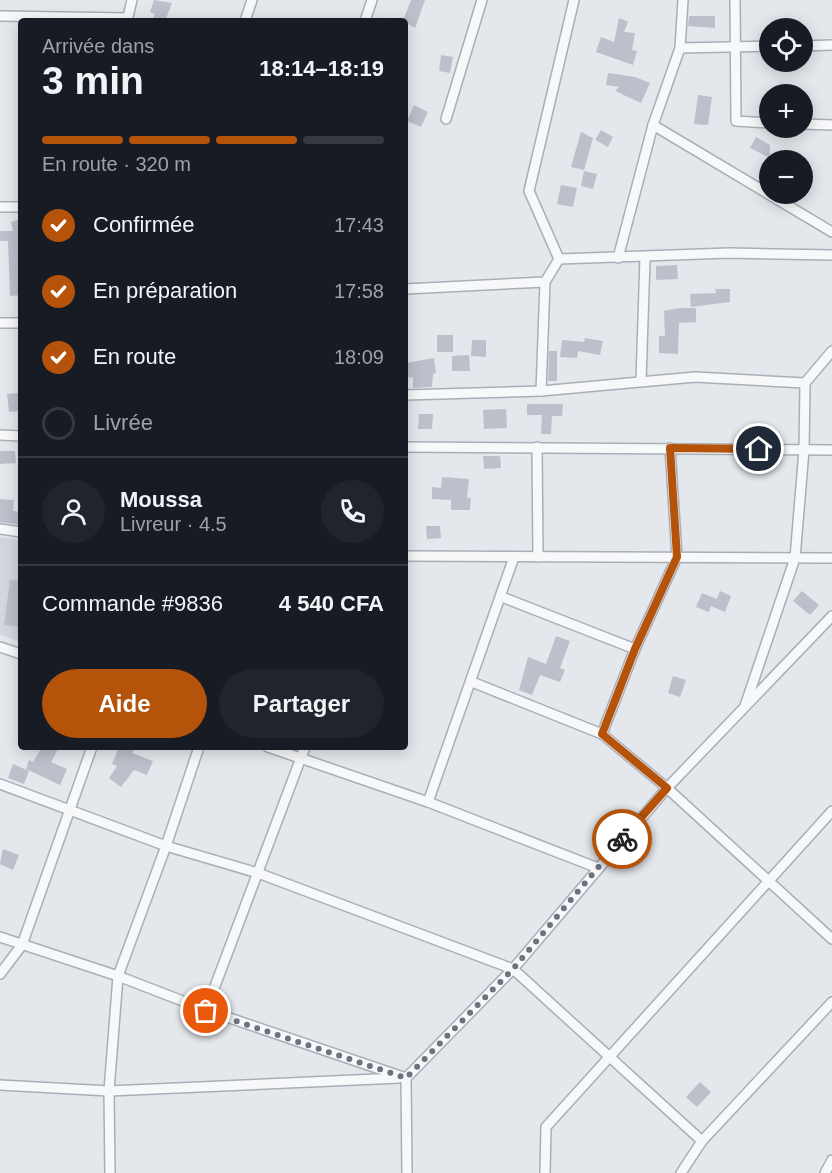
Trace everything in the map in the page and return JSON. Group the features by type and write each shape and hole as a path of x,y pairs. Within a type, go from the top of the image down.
{"street":[{"path":"128,18 132,0"},
{"path":"246,18 252,0"},
{"path":"366,18 372,0"},
{"path":"446,119 482,0"},
{"path":"559,259 529,191 574,0"},
{"path":"618,258 653,125 680,48 683,0"},
{"path":"735,0 736,122 759,123"},
{"path":"0,16 64,18"},
{"path":"813,46 832,45"},
{"path":"680,48 759,46"},
{"path":"813,124 832,125"},
{"path":"653,125 832,232"},
{"path":"0,207 18,207"},
{"path":"559,259 729,254 832,255"},
{"path":"641,381 645,258"},
{"path":"542,391 545,282 559,259"},
{"path":"408,289 545,282"},
{"path":"0,323 18,323"},
{"path":"744,708 795,558 804,450 805,383 832,351"},
{"path":"408,395 542,391 695,377 805,383"},
{"path":"0,435 18,436"},
{"path":"408,447 832,450"},
{"path":"537,447 538,557"},
{"path":"602,734 635,649 677,557 670,448"},
{"path":"0,529 18,532"},
{"path":"408,556 832,558"},
{"path":"428,802 502,597 514,557"},
{"path":"502,597 635,649"},
{"path":"0,1085 110,1091 406,1078 513,969 667,788 830,622"},
{"path":"0,647 18,653"},
{"path":"472,682 602,734 667,788 832,939"},
{"path":"0,974 22,945 91,750"},
{"path":"110,1173 110,1091 118,976 166,846 198,750"},
{"path":"277,750 428,802 597,868"},
{"path":"206,1011 304,750"},
{"path":"0,784 166,846 258,873 513,969 611,1056 702,1142"},
{"path":"545,1173 546,1127 832,811"},
{"path":"0,938 118,976 206,1011 406,1078"},
{"path":"681,1173 702,1142 832,1002"},
{"path":"406,1078 407,1173"},
{"path":"825,1173 832,1160"}],"shaded area":[{"path":"0,537 18,540 18,641 0,635"}],"building":[{"path":"154,0 172,3 166,18 153,18 155,14 150,12"},
{"path":"411,0 425,0 415,28 408,24 408,18 404,18"},
{"path":"689,16 715,16 715,28 688,26"},
{"path":"619,18 628,22 624,32 635,33 632,50 637,51 633,65 596,52 601,37 614,42"},
{"path":"441,55 453,57 450,73 439,71"},
{"path":"608,73 635,77 650,83 641,103 615,91 619,87 606,85"},
{"path":"698,95 712,97 708,125 694,124"},
{"path":"414,105 428,112 421,127 408,121"},
{"path":"601,130 613,137 608,147 595,140"},
{"path":"581,132 593,138 584,170 571,167"},
{"path":"756,137 770,145 770,150 759,150 759,152 750,148"},
{"path":"584,171 597,174 593,189 581,186"},
{"path":"561,185 577,188 573,207 557,204"},
{"path":"18,220 18,295 10,296 8,241 0,241 0,231 13,231 11,222"},
{"path":"677,265 678,279 656,280 656,266"},
{"path":"715,289 730,289 730,302 691,307 690,294 716,293"},
{"path":"696,308 696,322 679,323 678,354 659,353 659,336 665,336 664,311"},
{"path":"437,335 453,335 453,352 437,352"},
{"path":"585,338 603,341 600,355 578,351 577,358 560,357 562,340 584,342"},
{"path":"472,340 486,340 486,357 471,356"},
{"path":"549,351 557,351 557,381 548,381"},
{"path":"469,355 470,371 452,371 452,356"},
{"path":"434,358 436,373 433,374 432,387 413,388 413,377 409,378 408,363"},
{"path":"18,393 18,411 9,412 7,394"},
{"path":"527,404 563,404 562,416 552,416 551,434 541,434 542,415 527,415"},
{"path":"506,409 507,428 484,429 483,410"},
{"path":"419,414 433,414 432,429 418,429"},
{"path":"0,451 15,451 16,463 0,464"},
{"path":"483,456 500,456 501,468 484,469"},
{"path":"442,477 469,479 467,498 471,498 470,510 451,510 451,500 432,499 432,487 441,488"},
{"path":"0,499 14,500 13,511 18,512 18,525 0,522"},
{"path":"426,526 440,526 441,538 427,539"},
{"path":"10,580 18,581 18,627 4,625"},
{"path":"720,591 731,596 725,612 711,606 709,612 696,607 702,593 717,599"},
{"path":"802,591 819,605 810,615 793,601"},
{"path":"556,636 570,641 560,668 565,670 560,682 540,675 532,695 519,690 528,657 546,664"},
{"path":"673,676 686,680 680,697 668,693"},
{"path":"40,750 57,750 51,762 67,769 60,785 26,769 29,760 33,762"},
{"path":"118,750 134,750 132,753 153,761 147,775 134,770 121,787 109,778 117,766 112,764"},
{"path":"13,764 29,771 24,784 8,778"},
{"path":"3,849 19,855 13,870 0,864"},
{"path":"700,1082 711,1092 697,1107 686,1097"}],"way so far":[{"path":"206,1011 406,1078 513,969 622,839"}],"route":[{"path":"622,839 667,788 602,734 635,649 677,557 670,448 759,449"}]}
